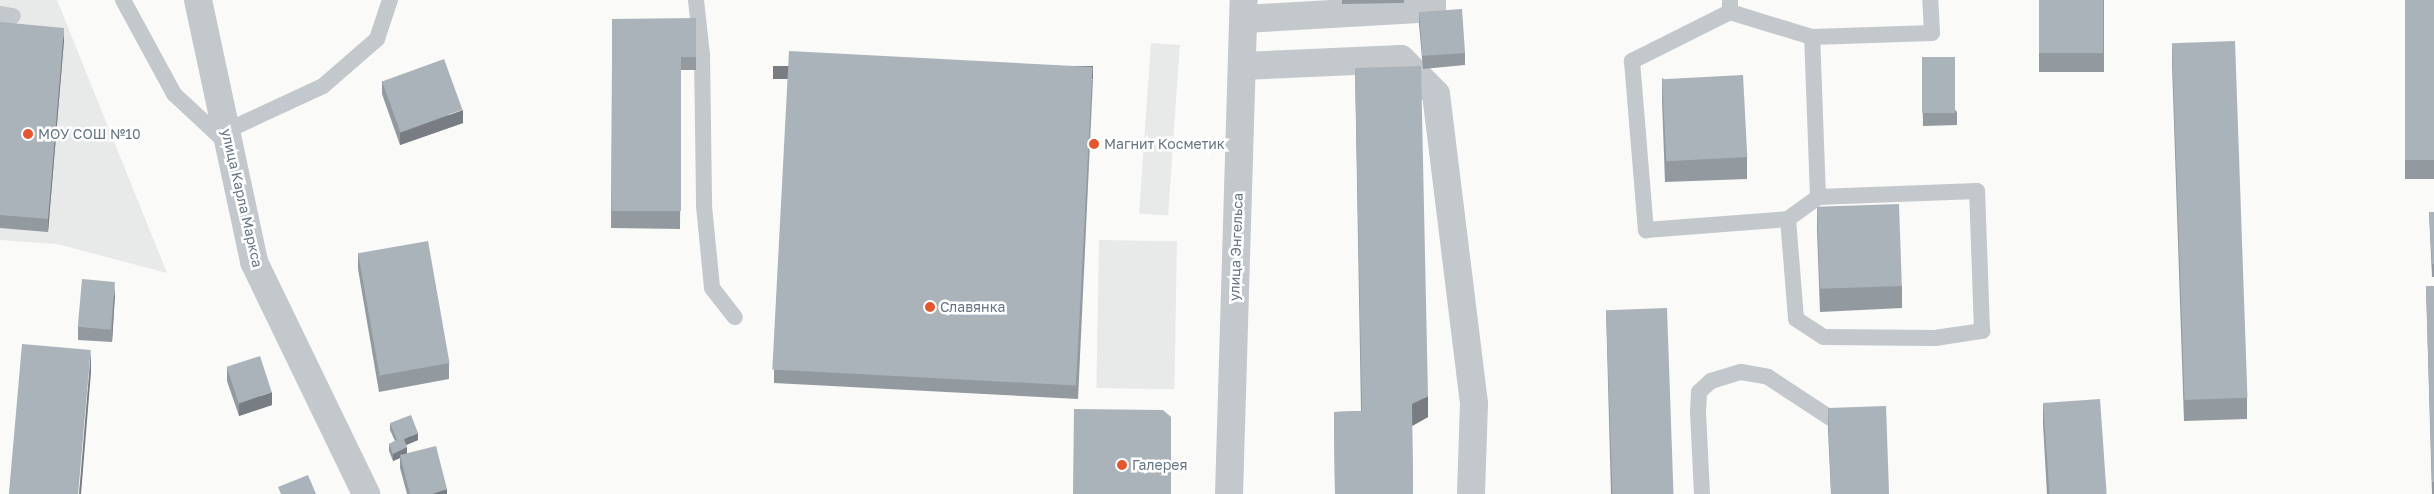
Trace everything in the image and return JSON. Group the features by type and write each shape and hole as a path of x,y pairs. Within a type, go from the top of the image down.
{"street":[{"name":"улица Карла Маркса","path":"198,0 254,262 366,494"},
{"path":"1244,9 1432,8 1432,0"},
{"name":"улица Энгельса","path":"1229,494 1244,9"},
{"path":"1242,66 1401,59 1436,94 1474,403 1471,494"}],"lane":[{"path":"123,0 174,94 229,140 323,86 378,39 390,0"},
{"path":"696,0 702,55 704,206 712,288 735,317"},
{"path":"1788,219 1796,320 1824,337 1935,338 1982,332 1977,191 1818,197 1788,219 1646,230 1632,61 1730,6 1812,37 1932,32 1930,0"},
{"path":"1812,37 1818,197"},
{"path":"1702,494 1699,392 1711,381 1741,372 1768,377 1835,421"}],"shaded area":[{"path":"0,0 57,0 167,273 57,244 0,240"},
{"path":"1151,43 1180,45 1168,216 1139,214"},
{"path":"1099,240 1177,241 1174,389 1096,388"}],"building":[{"path":"2039,0 2103,0 2103,53 2039,53"},
{"path":"2405,0 2434,0 2434,160 2405,160"},
{"path":"1462,9 1465,53 1422,56 1419,12"},
{"path":"696,18 696,57 681,57 681,53 612,53 612,19"},
{"name":"МОУ СОШ №10","path":"0,22 64,28 48,219 0,215"},
{"path":"2235,41 2247,398 2184,400 2172,43"},
{"name":"Славянка","path":"789,51 1093,67 1076,385 772,370"},
{"path":"612,53 681,53 681,211 612,211"},
{"path":"1922,57 1955,57 1955,113 1922,113"},
{"path":"444,59 462,110 400,132 382,82"},
{"path":"1421,66 1428,396 1412,404 1413,494 1335,494 1334,412 1362,411 1355,68"},
{"path":"1743,75 1747,157 1666,161 1662,79"},
{"path":"1899,204 1902,286 1820,289 1817,207"},
{"path":"2429,212 2434,212 2434,264 2432,264"},
{"path":"428,241 450,363 380,375 358,253"},
{"path":"82,279 115,282 111,330 78,327"},
{"path":"2426,286 2434,286 2434,482 2432,482"},
{"path":"1667,308 1673,494 1612,494 1606,310"},
{"path":"22,344 91,350 78,494 9,494"},
{"path":"260,356 272,392 238,403 227,367"},
{"path":"2100,399 2107,494 2050,494 2043,403"},
{"path":"1886,406 1889,494 1831,494 1828,408"},
{"name":"Галерея","path":"1074,409 1163,410 1171,417 1171,494 1073,494"},
{"path":"411,415 418,433 404,439 407,447 393,454 389,444 397,440 390,423"},
{"path":"436,446 447,489 432,494 410,494 400,455"},
{"path":"308,475 316,494 281,494 278,487"}],"place":[{"name":"МОУ СОШ №10","path":"28,134"},
{"name":"Магнит Косметик","path":"1094,144"},
{"name":"Славянка","path":"930,307"},
{"name":"Галерея","path":"1122,465"}]}
